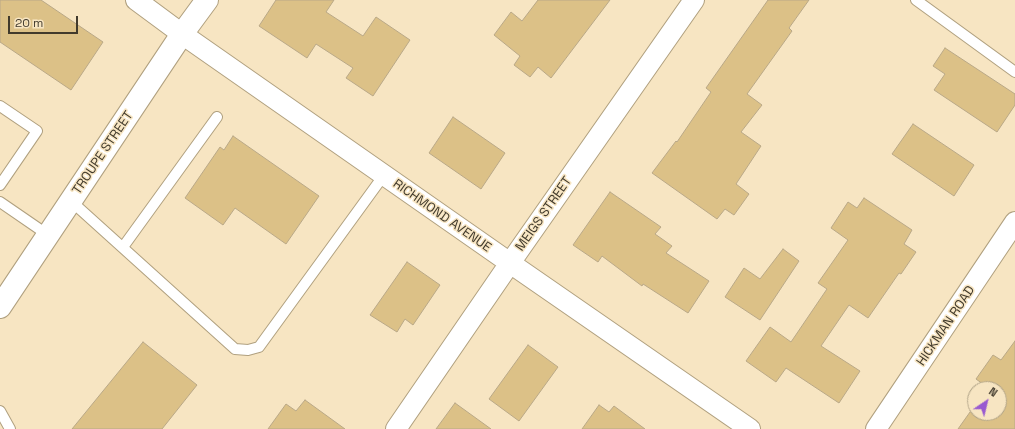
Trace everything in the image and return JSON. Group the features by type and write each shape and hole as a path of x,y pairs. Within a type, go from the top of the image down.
{"street":[{"name":"RICHMOND AVENUE","path":"136,0 182,34 750,429"},
{"name":"TROUPE STREET","path":"0,307 182,34 207,0"},
{"name":"MEIGS STREET","path":"396,429 694,0"},
{"name":"HICKMAN ROAD","path":"876,429 1015,222"}],"lane":[{"path":"916,0 1015,72"},
{"path":"0,106 37,131 0,185"},
{"path":"123,248 217,117"},
{"path":"71,201 235,349 248,350 259,347 384,175"},
{"path":"0,202 48,235"},
{"path":"0,411 10,429"}],"building":[{"path":"0,0 41,0 103,42 71,90 0,42"},
{"path":"276,0 334,0 326,12 363,36 376,17 410,40 373,96 346,78 353,68 316,44 307,58 259,26"},
{"path":"538,0 610,0 551,78 538,67 530,77 514,65 520,56 494,35 511,12 522,21"},
{"path":"768,0 809,0 789,28 792,31 747,94 762,105 741,132 761,146 736,184 749,194 734,215 725,209 717,219 652,173 676,141 677,142 711,92 706,88"},
{"path":"945,48 1015,94 1015,105 997,132 934,90 945,74 933,66"},
{"path":"453,117 505,153 481,189 429,153"},
{"path":"913,124 974,165 954,196 892,154"},
{"path":"233,136 319,196 286,244 235,208 223,225 185,198 220,147 224,150"},
{"path":"610,192 661,227 655,234 672,246 666,253 709,281 688,313 643,284 642,286 602,256 598,262 573,245"},
{"path":"864,198 912,230 904,244 916,252 901,274 899,273 868,318 849,305 821,346 860,371 839,403 786,368 776,382 746,361 770,327 791,342 827,289 818,283 848,240 831,228 848,202 857,208"},
{"path":"783,249 799,261 760,320 725,297 744,268 760,279"},
{"path":"407,262 440,285 413,325 405,319 397,332 370,315"},
{"path":"1015,341 1015,429 958,429 967,416 967,421 1007,421 1007,381 979,381 976,379 993,355 1001,360"},
{"path":"143,342 197,385 162,429 72,429"},
{"path":"528,345 558,367 519,421 489,399"},
{"path":"305,400 345,429 268,429 286,404 296,411"},
{"path":"455,403 491,429 436,429"},
{"path":"599,405 609,412 614,406 645,429 582,429"}]}
